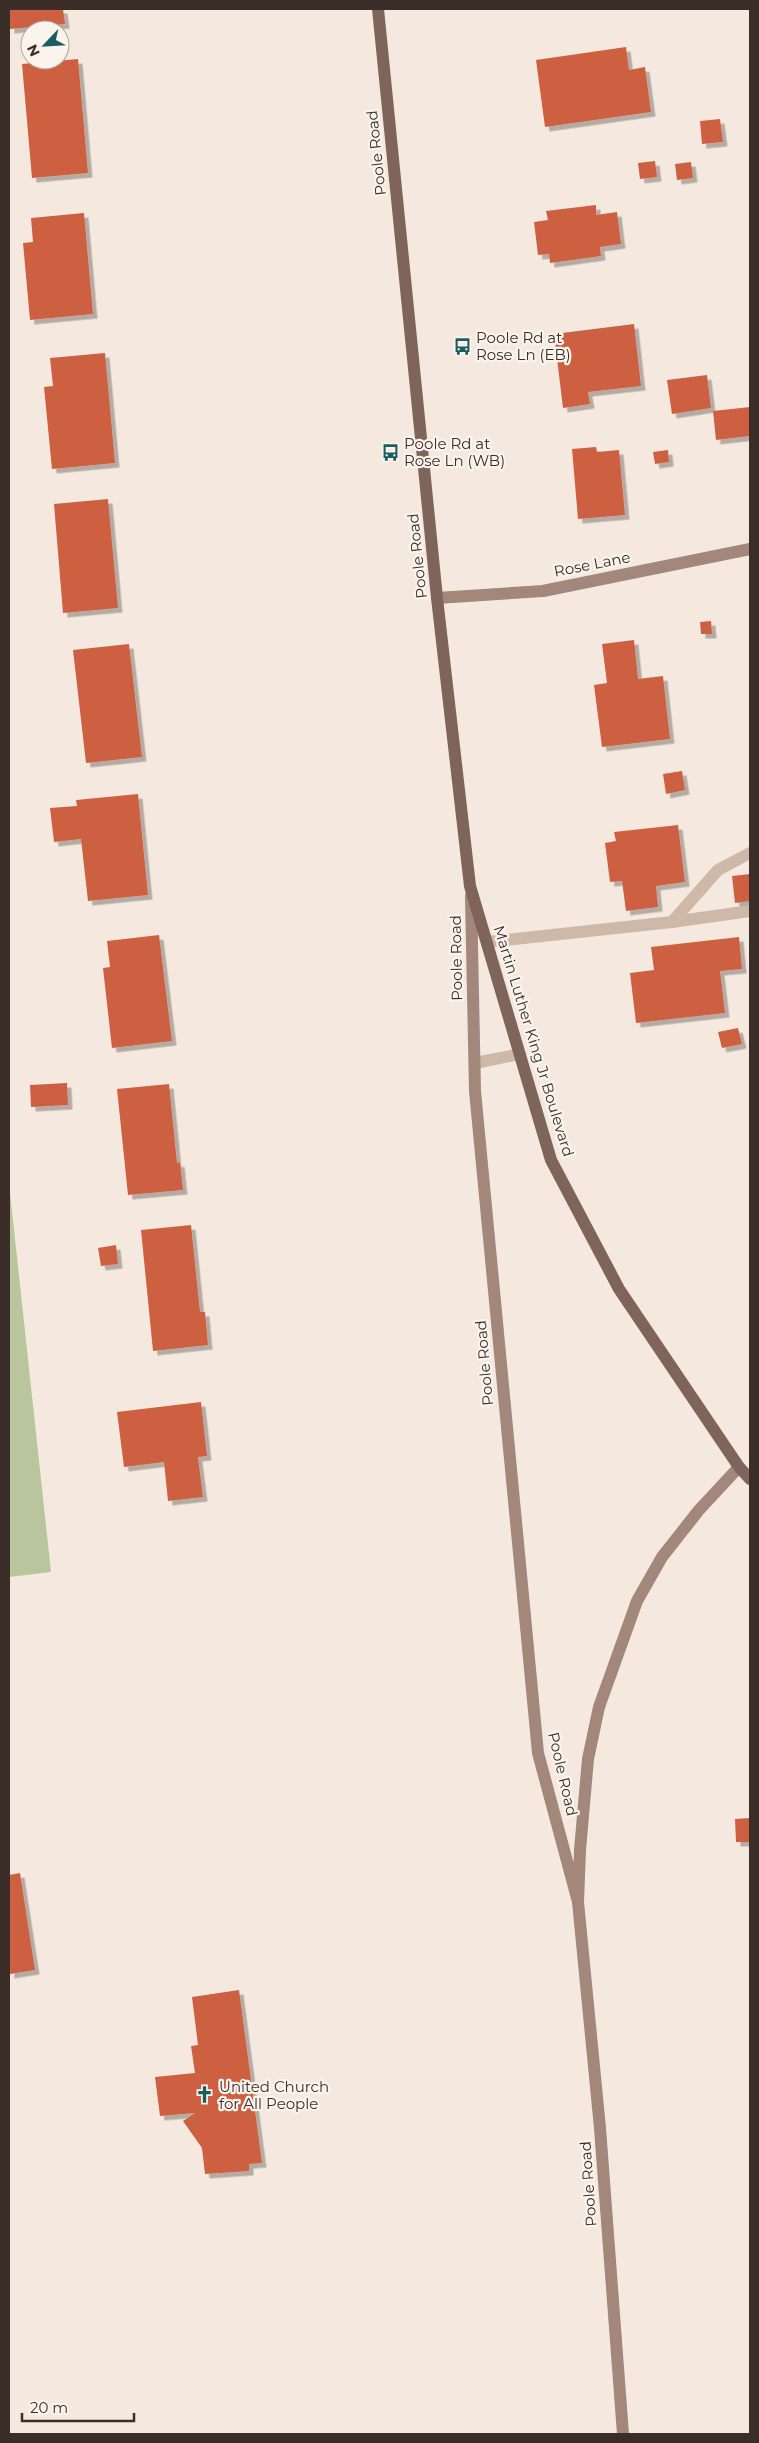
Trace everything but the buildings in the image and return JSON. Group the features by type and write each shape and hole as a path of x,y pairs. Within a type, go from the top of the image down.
{"main road":[{"name":"Poole Road","path":"378,9 437,598 470,886"},
{"name":"Rose Lane","path":"437,598 544,591 750,549"},
{"name":"Martin Luther King Jr Boulevard","path":"470,886 476,919 487,942 550,1160 619,1289 739,1467 750,1479"},
{"name":"Poole Road","path":"476,919 475,1092 538,1754 578,1902"},
{"name":"Poole Road","path":"623,2434 600,2128 578,1902 580,1850 588,1759 600,1707 637,1601 662,1557 699,1510 739,1467"}],"lane":[{"path":"672,922 718,870 750,853"},
{"path":"487,942 672,922 750,910"},
{"path":"474,1063 520,1054"}],"green space":[{"path":"9,1183 51,1572 9,1577"}],"place":[{"name":"Poole Rd at Rose Ln (EB)","path":"462,346"},
{"name":"Poole Rd at Rose Ln (WB)","path":"390,452"},
{"name":"United Church for All People","path":"205,2095"}]}
